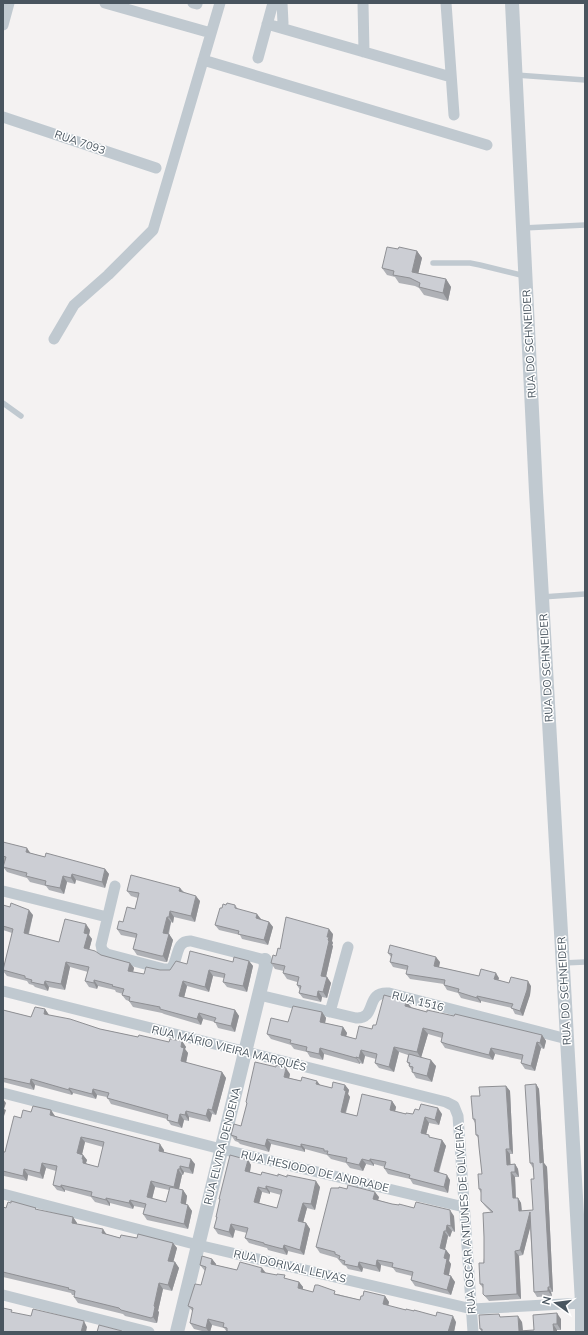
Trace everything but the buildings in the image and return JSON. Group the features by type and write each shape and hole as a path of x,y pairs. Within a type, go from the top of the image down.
{"street":[{"path":"3,25 9,3"},
{"path":"105,3 211,33"},
{"path":"54,339 74,304 108,275 153,230 220,3"},
{"path":"258,58 273,3"},
{"path":"282,3 282,28"},
{"path":"363,3 364,52"},
{"path":"446,3 454,115"},
{"name":"RUA DO SCHNEIDER","path":"512,3 542,598 582,1303 582,1332"},
{"path":"267,24 451,77"},
{"path":"203,60 487,145"},
{"name":"RUA 7093","path":"3,117 156,168"},
{"path":"115,886 101,944 102,950 107,954 164,969 171,969 174,965 181,944 185,941 191,941 265,960"},
{"path":"3,890 107,917"},
{"path":"330,1012 348,947"},
{"name":"RUA ELVIRA DENDENA","path":"177,1332 220,1148 266,966 265,960"},
{"name":"RUA MÁRIO VIEIRA MARQUÊS","path":"3,991 446,1102 454,1106"},
{"name":"RUA 1516","path":"259,995 356,1018 362,1018 368,1014 376,996 382,993 389,993 567,1038"},
{"name":"RUA HESIODO DE ANDRADE","path":"3,1093 220,1148 464,1207"},
{"name":"RUA OSCAR ANTUNES DE OLIVEIRA","path":"454,1106 458,1116 473,1332"},
{"name":"RUA DORIVAL LEIVAS","path":"3,1194 198,1244 472,1309 582,1303"},
{"path":"3,1294 149,1332"}],"lane":[{"path":"515,75 585,80"},
{"path":"523,228 585,225"},
{"path":"433,263 480,265 525,276"},
{"path":"3,403 21,416"},
{"path":"542,598 585,594"},
{"path":"563,963 585,962"}]}
